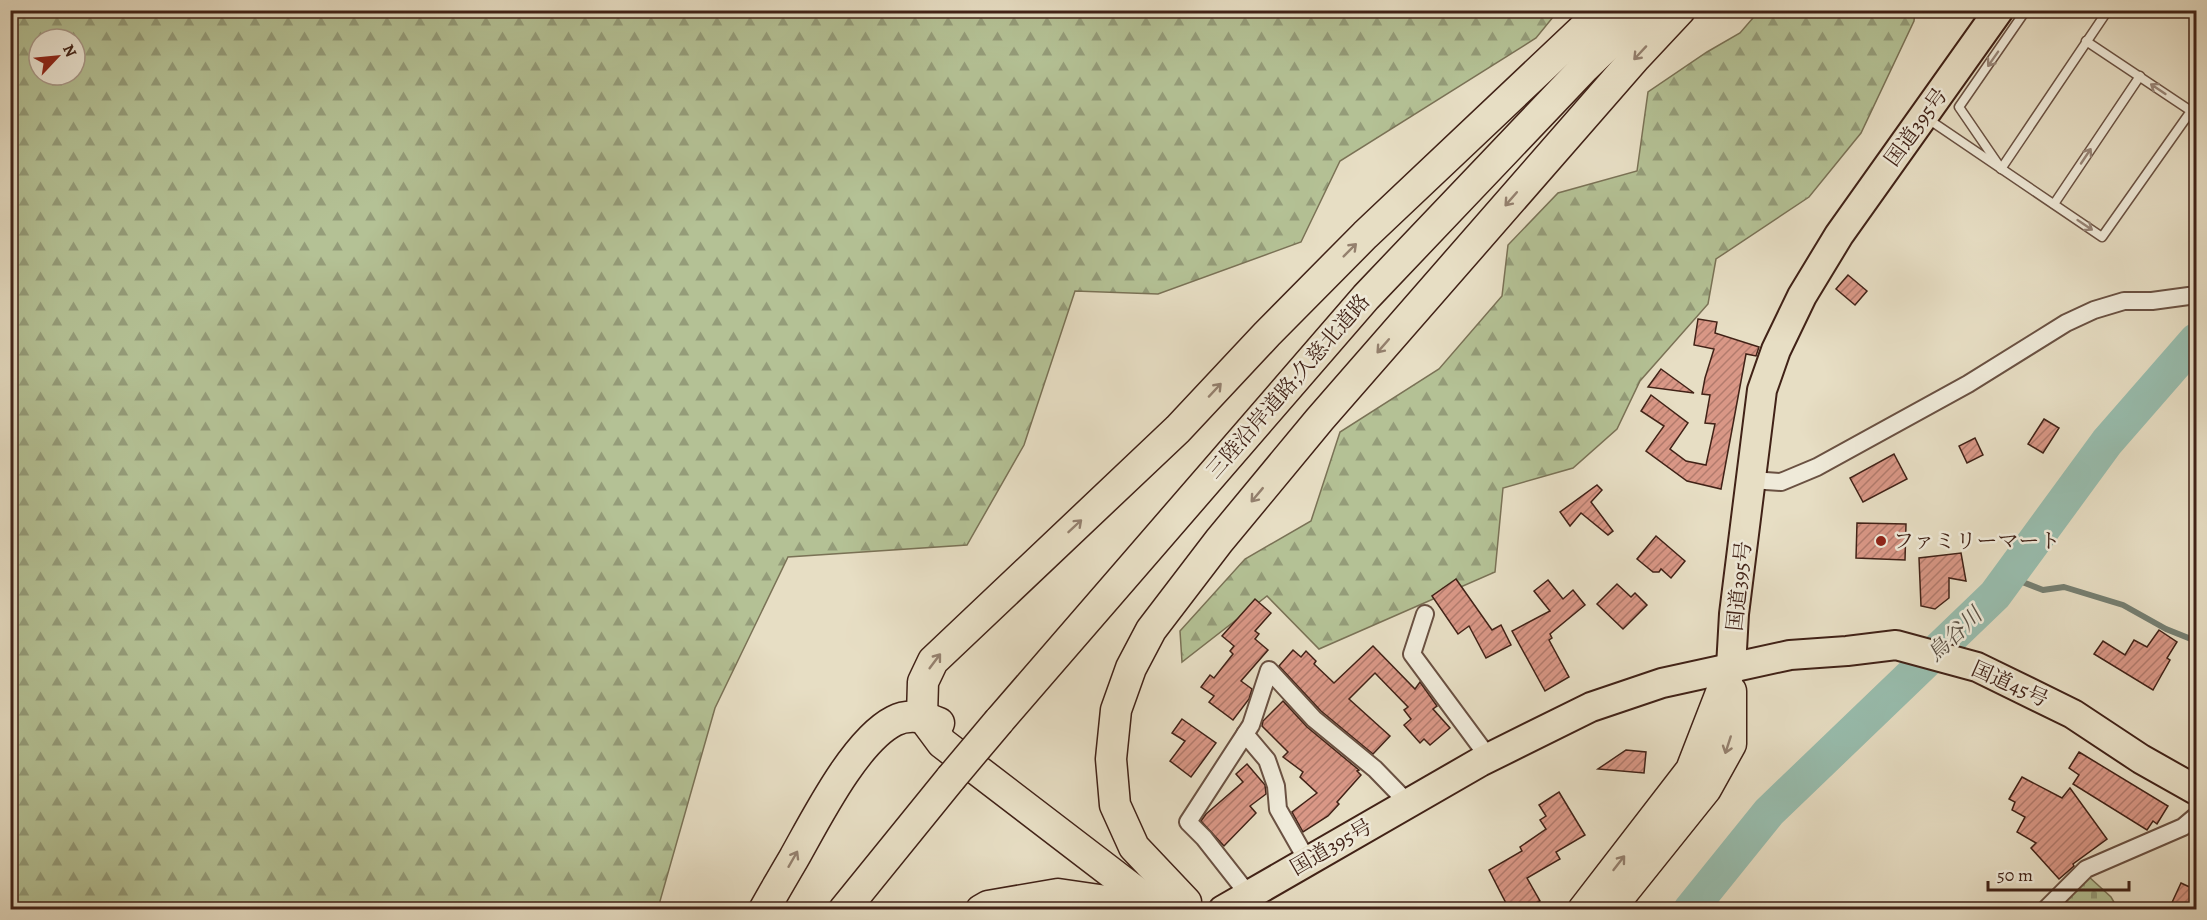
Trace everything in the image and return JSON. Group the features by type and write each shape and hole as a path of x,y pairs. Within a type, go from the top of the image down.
{"highway":[{"path":"922,716 923,682 933,661 1178,429 1267,334 1365,235 1603,10"},
{"name":"三陸沿岸道路;久慈北道路","path":"844,909 999,721 1366,297 1584,68 1644,10"},
{"path":"1180,907 1134,847 1115,804 1111,759 1116,710 1131,668 1151,630 1219,541 1328,410 1636,57 1680,10"},
{"name":"国道395号","path":"1223,909 1489,758 1591,707 1662,683 1731,667 1734,614 1762,390 1776,350 1802,296 1839,235 2000,10"},
{"name":"国道45号","path":"1731,667 1790,655 1896,645 1977,667 2073,714 2141,759 2196,790"},
{"path":"1583,909 1692,770 1731,667"},
{"path":"1609,909 1706,789 1731,744 1731,667"},
{"path":"764,909 820,811 857,755 874,734 896,720 922,716 949,727 1124,860 1180,907"},
{"path":"981,909 1058,894 1120,903 1143,909"}],"street":[{"path":"1751,480 1781,482 1817,467 1968,384 2066,323 2094,310 2124,301 2152,301 2195,295"},
{"path":"1425,614 1412,654 1489,758"},
{"path":"1248,894 1204,838 1188,822 1251,725 1269,670 1314,718 1375,770 1408,803"},
{"path":"1245,734 1267,760 1276,786 1278,809 1307,860"},
{"path":"2045,909 2086,868 2183,827 2196,816"}],"lane":[{"path":"2001,169 1959,107 2026,10"},
{"path":"2001,169 2108,10"},
{"path":"1924,116 2102,237 2192,111 2086,41"},
{"path":"2054,204 2139,76"}],"green space":[{"path":"10,11 1558,11 1536,38 1340,161 1301,242 1158,294 1075,291 1024,445 967,545 788,557 715,708 660,901 660,910 11,909"},
{"path":"1759,11 1915,11 1914,21 1861,133 1809,197 1716,259 1708,304 1640,381 1617,429 1573,468 1503,488 1495,572 1319,649 1267,596 1182,662 1180,631 1245,559 1311,521 1340,432 1439,369 1502,296 1508,245 1558,193 1637,171 1648,92 1707,52 1740,33"},
{"path":"2088,876 2111,897 2118,909 2054,910"}],"building":[{"path":"1848,275 1867,291 1855,305 1836,289"},
{"path":"1698,319 1717,322 1715,333 1759,347 1756,356 1746,354 1721,489 1687,481 1646,451 1664,426 1641,411 1651,395 1688,423 1670,449 1686,461 1706,465 1715,424 1705,423 1710,395 1702,394 1714,349 1694,345"},
{"path":"1661,369 1694,393 1648,387"},
{"path":"2044,419 2059,428 2043,453 2028,444"},
{"path":"1975,438 1983,455 1967,463 1959,446"},
{"path":"1894,454 1907,479 1863,502 1850,478"},
{"path":"1597,485 1602,490 1591,502 1613,531 1608,535 1581,513 1570,526 1560,512"},
{"name":"ファミリーマート","path":"1857,523 1906,524 1905,560 1856,558"},
{"path":"1656,536 1685,561 1671,578 1661,569 1659,572 1653,572 1637,559"},
{"path":"1961,553 1966,581 1949,578 1949,598 1935,609 1921,606 1919,558"},
{"path":"1456,579 1492,630 1501,625 1511,645 1486,658 1469,626 1458,634 1432,596"},
{"path":"1548,580 1563,599 1573,590 1585,605 1550,634 1552,638 1549,640 1569,677 1545,691 1512,631 1550,611 1534,591"},
{"path":"1617,584 1631,597 1635,593 1647,605 1623,629 1597,604"},
{"path":"1255,599 1271,613 1255,631 1259,634 1255,639 1268,650 1241,681 1252,689 1249,699 1233,720 1209,702 1214,696 1201,687 1210,675 1214,678 1233,654 1230,651 1234,646 1222,636"},
{"path":"2159,630 2177,642 2153,690 2094,654 2103,641 2125,655 2134,640 2147,647"},
{"path":"1373,646 1415,689 1420,682 1437,706 1433,709 1450,728 1430,745 1424,739 1420,743 1404,725 1411,719 1404,710 1408,707 1375,673 1349,699 1390,736 1373,754 1321,711 1279,666 1293,650 1301,657 1306,651 1316,661 1314,664 1334,683"},
{"path":"1283,701 1307,727 1359,770 1357,771 1361,775 1328,816 1303,832 1292,812 1317,793 1300,777 1303,772 1283,757 1288,752 1262,726 1263,721"},
{"path":"1182,719 1216,743 1191,777 1170,761 1185,741 1172,733"},
{"path":"1626,750 1646,752 1644,773 1598,769"},
{"path":"2079,752 2168,806 2157,824 2153,821 2147,830 2073,784 2079,775 2069,768"},
{"path":"1247,764 1265,785 1266,794 1250,806 1256,813 1224,846 1201,821 1243,782 1236,774"},
{"path":"2022,777 2062,798 2070,788 2107,839 2073,864 2074,866 2059,879 2031,848 2036,843 2017,832 2025,817 2012,810 2015,802 2009,799"},
{"path":"1559,792 1585,835 1556,852 1560,859 1527,878 1540,901 1525,909 1509,909 1489,870 1522,851 1520,847 1546,829 1540,820 1546,816 1539,805"},
{"path":"2181,883 2196,890 2196,909 2169,909"}],"waterway":[{"name":"鳥谷川","path":"1690,910 1769,812 1995,595 2107,442 2196,340"},
{"path":"2007,576 2043,590 2064,587 2123,605 2166,629 2196,641"}],"place":[{"name":"ファミリーマート","path":"1881,541"}]}
